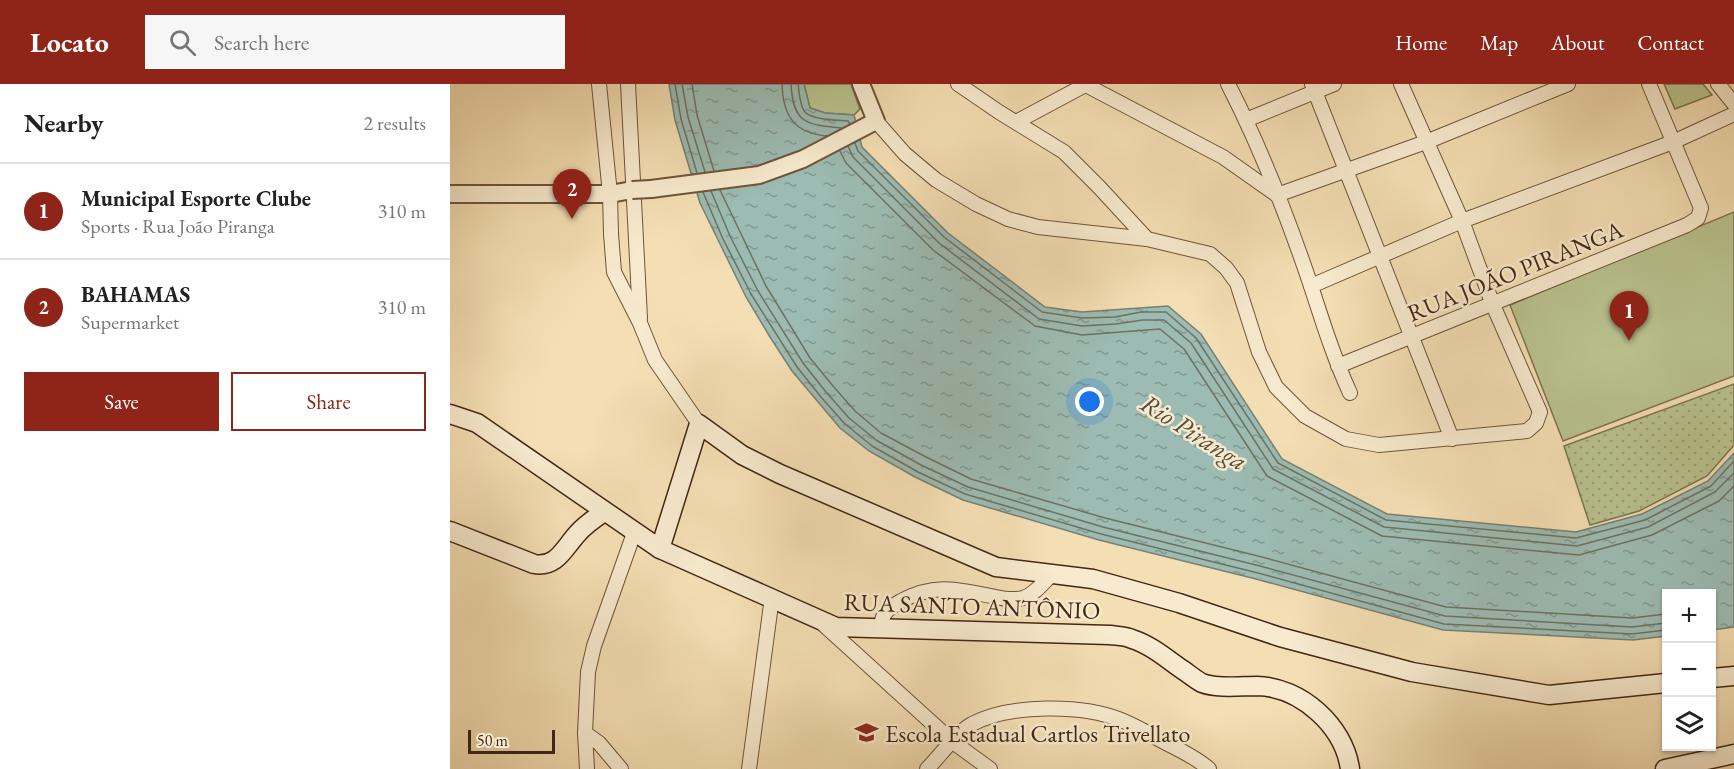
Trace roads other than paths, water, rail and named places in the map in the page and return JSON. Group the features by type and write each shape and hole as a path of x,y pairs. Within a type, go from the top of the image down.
{"main road":[{"name":"RUA SANTO ANTÔNIO","path":"450,414 477,423 660,549 836,627 1110,635 1131,638 1151,648 1203,684 1236,687 1259,686 1283,691 1307,702 1323,717 1338,738 1349,761 1350,769"},
{"path":"660,549 699,424 741,455 780,474 996,567 1093,579 1179,603 1280,637 1412,672 1549,695 1662,683"},
{"path":"450,531 534,564 547,565 561,555 579,531 604,512"},
{"path":"1716,678 1734,676"},
{"path":"1665,769 1734,753"}],"street":[{"path":"599,84 610,194 614,272 640,323 655,360 699,424"},
{"path":"628,84 640,323"},
{"path":"861,84 873,123 936,180 976,204 1008,219 1038,227 1147,239 1210,255 1226,268 1237,283 1259,352 1276,387 1305,416 1346,439 1379,445 1527,431 1536,423 1540,412 1493,305 1462,221 1401,84"},
{"path":"958,84 1064,152 1147,239"},
{"path":"1016,122 1086,84 1223,157 1277,195"},
{"path":"1228,84 1246,120 1277,195 1338,366 1350,393"},
{"path":"1246,120 1313,88 1334,84"},
{"path":"1277,195 1426,142 1568,84"},
{"path":"1649,84 1673,142"},
{"path":"1718,84 1734,104"},
{"path":"1313,88 1452,439"},
{"path":"1311,286 1462,221 1673,142 1734,114"},
{"path":"450,194 610,194 759,175 803,159 873,123"},
{"name":"RUA JOÃO PIRANGA","path":"1338,366 1493,305 1687,225 1698,218 1701,208 1673,142"},
{"path":"587,769 585,733 588,672 594,646 634,533"},
{"path":"880,628 881,620 887,610 923,591 953,589 1006,599 1021,598 1032,594 1051,575"},
{"path":"749,769 772,597"},
{"path":"816,617 953,742 990,769"},
{"path":"927,769 962,731 972,724 1014,711 1057,709 1091,712 1121,720 1187,754 1209,769"},
{"path":"585,733 599,743 621,769"}],"water":[{"name":"Rio Piranga","path":"669,84 804,84 810,108 825,113 854,115 862,147 948,233 1045,307 1082,312 1168,306 1201,334 1282,459 1387,514 1576,532 1642,514 1708,481 1734,453 1734,627 1716,629 1716,589 1662,589 1662,636 1633,640 1443,630 1256,579 1099,540 963,500 869,451 840,428 792,371 746,297 700,203 675,120"}],"place":[{"name":"BAHAMAS","path":"572,219"},
{"name":"Municipal Esporte Clube","path":"1629,341"},
{"name":"Escola Estadual Cartlos Trivellato","path":"867,733"}]}
